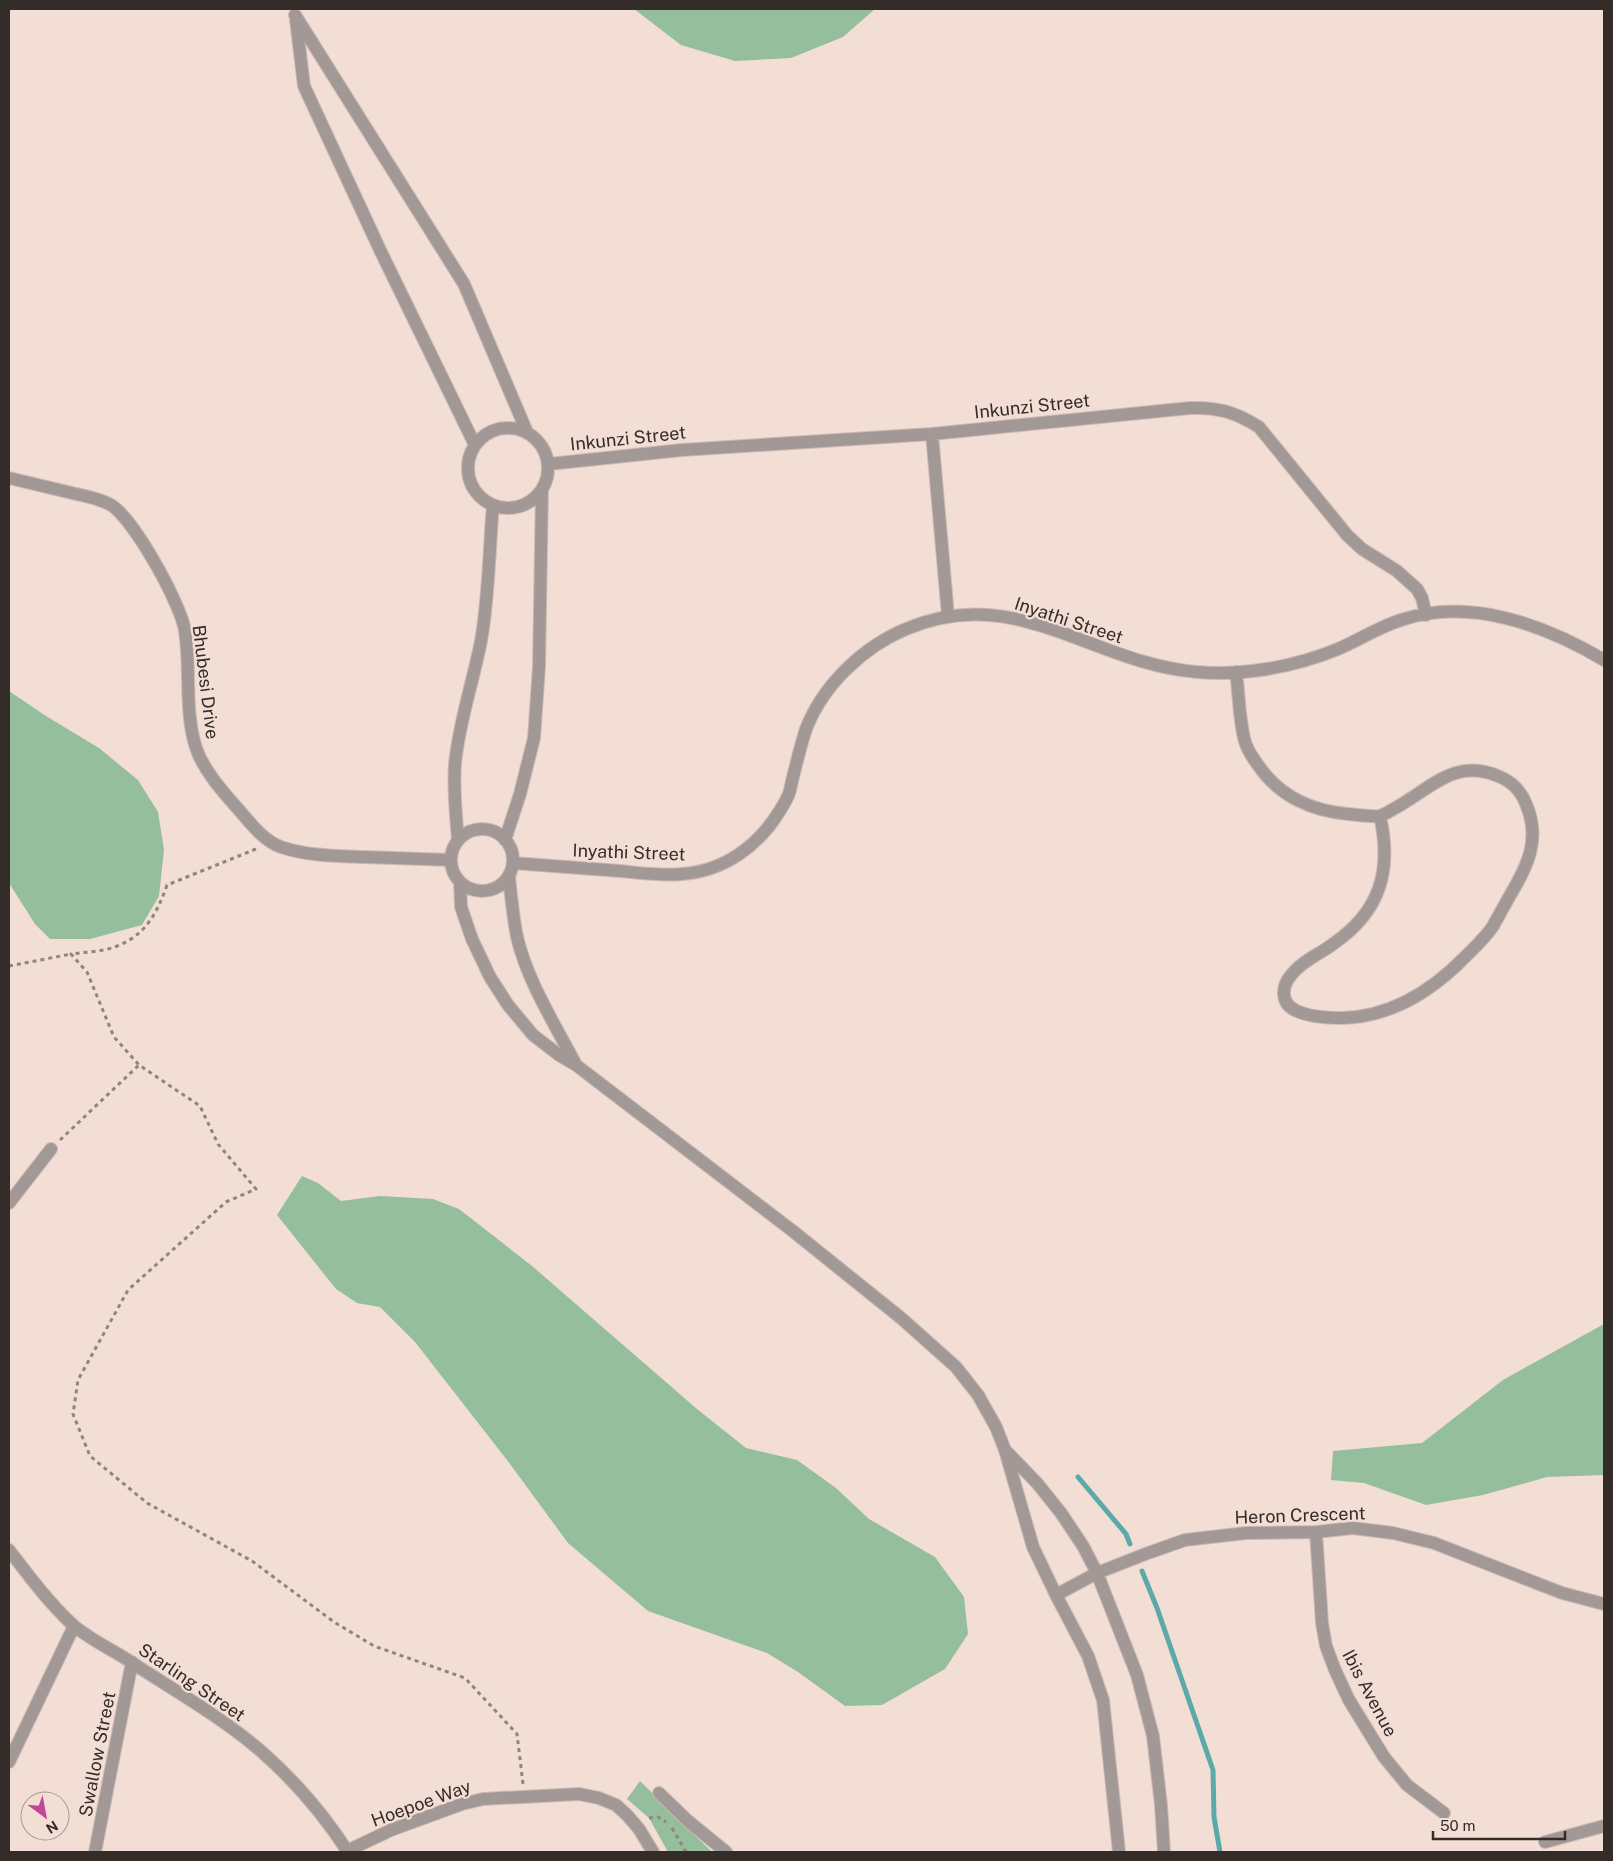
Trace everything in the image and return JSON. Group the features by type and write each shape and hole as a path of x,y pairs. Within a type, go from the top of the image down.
{"street":[{"path":"295,12 464,284 527,432"},
{"path":"295,12 304,86 381,252 475,446"},
{"name":"Inkunzi Street","path":"548,464 692,450 932,434 1190,408 1223,409 1240,415 1260,427 1362,550 1397,571 1417,589 1422,598 1426,615"},
{"path":"499,429 516,429 527,432 538,440 545,451 548,477 542,489 535,498 515,508 504,508 482,499 470,479 469,462 475,446 483,437 499,429"},
{"path":"932,434 948,616"},
{"name":"Bhubesi Drive","path":"9,478 96,498 112,505 134,530 158,568 185,628 189,718 197,749 206,768 224,792 252,825 269,840 280,846 329,856 451,860"},
{"path":"505,840 520,794 534,738 539,667 542,489"},
{"path":"458,840 455,764 463,718 481,642 488,598 489,549 493,505"},
{"name":"Inyathi Street","path":"513,863 683,874 706,869 730,860 755,842 772,823 788,796 807,728 832,684 876,645 903,630 948,616 993,614 1029,621 1132,659 1164,668 1198,672 1236,672 1294,664 1338,649 1401,620 1426,615 1465,612 1497,616 1535,626 1568,640 1604,660"},
{"path":"1236,672 1244,739 1251,756 1262,772 1278,788 1298,801 1323,811 1380,816 1437,780 1456,772 1472,770 1490,772 1516,787 1526,803 1532,823 1529,860 1492,928 1448,974 1418,996 1395,1008 1374,1015 1332,1018 1300,1013 1290,1008 1285,1002 1283,992 1291,974 1349,934 1364,915 1382,883 1385,839 1380,816"},
{"path":"509,876 503,883 486,891 467,888 460,882 452,868 451,860 454,846 465,834 482,829 491,830 505,840 512,850 513,863 509,876 517,938 545,1007 576,1065"},
{"path":"460,882 461,907 472,939 490,977 508,1005 533,1035 559,1055 576,1065 794,1232 902,1318 956,1367 978,1395 996,1427 1005,1450 1032,1547 1088,1656 1103,1700 1119,1852"},
{"path":"9,1203 51,1149"},
{"path":"1005,1450 1037,1483 1061,1513 1083,1546 1097,1573 1137,1675 1154,1736 1164,1852"},
{"name":"Heron Crescent","path":"1056,1595 1097,1573 1148,1552 1185,1540 1246,1532 1316,1532 1353,1528 1392,1533 1434,1543 1562,1593 1604,1604"},
{"name":"Ibis Avenue","path":"1316,1532 1322,1623 1326,1646 1335,1670 1349,1700 1384,1756 1407,1785 1444,1813"},
{"name":"Starling Street","path":"9,1550 39,1589 74,1626 98,1643 132,1662 261,1751 313,1803 348,1852"},
{"path":"9,1762 74,1626"},
{"name":"Swallow Street","path":"95,1852 132,1662"},
{"path":"659,1793 688,1822 726,1852"},
{"name":"Hoepoe Way","path":"348,1852 391,1830 462,1804 483,1799 579,1794 599,1798 616,1805 630,1819"},
{"path":"630,1819 639,1829 653,1852"},
{"path":"1545,1842 1604,1826"}],"path":[{"path":"9,966 117,946 144,930 159,905 167,886 261,847 269,840"},
{"path":"71,954 87,972 114,1037 139,1065 200,1106 218,1144 256,1189 226,1202 128,1290 78,1380 73,1414 90,1456 148,1503 252,1561 334,1622 374,1646 465,1678 517,1734 524,1798"},
{"path":"51,1149 139,1065"},
{"path":"630,1819 658,1817 670,1825 686,1852"}],"green space":[{"path":"634,9 875,9 843,37 791,58 735,61 681,45"},
{"path":"9,691 99,748 138,780 158,812 164,850 159,896 142,925 90,939 50,939 35,924 9,883"},
{"path":"302,1176 318,1183 341,1201 380,1196 433,1199 459,1209 532,1266 697,1409 746,1448 797,1460 836,1488 869,1519 935,1557 964,1597 968,1634 945,1669 882,1705 845,1706 798,1672 767,1653 648,1611 568,1543 507,1460 415,1342 380,1307 357,1303 336,1289 277,1215"},
{"path":"1604,1324 1604,1475 1547,1477 1483,1495 1426,1505 1364,1483 1331,1480 1333,1451 1422,1443 1503,1380"},
{"path":"640,1781 712,1852 668,1852 649,1818 627,1799"}],"waterway":[{"path":"1078,1477 1126,1534 1130,1544"},
{"path":"1142,1571 1157,1608 1213,1770 1214,1817 1220,1852"}]}
